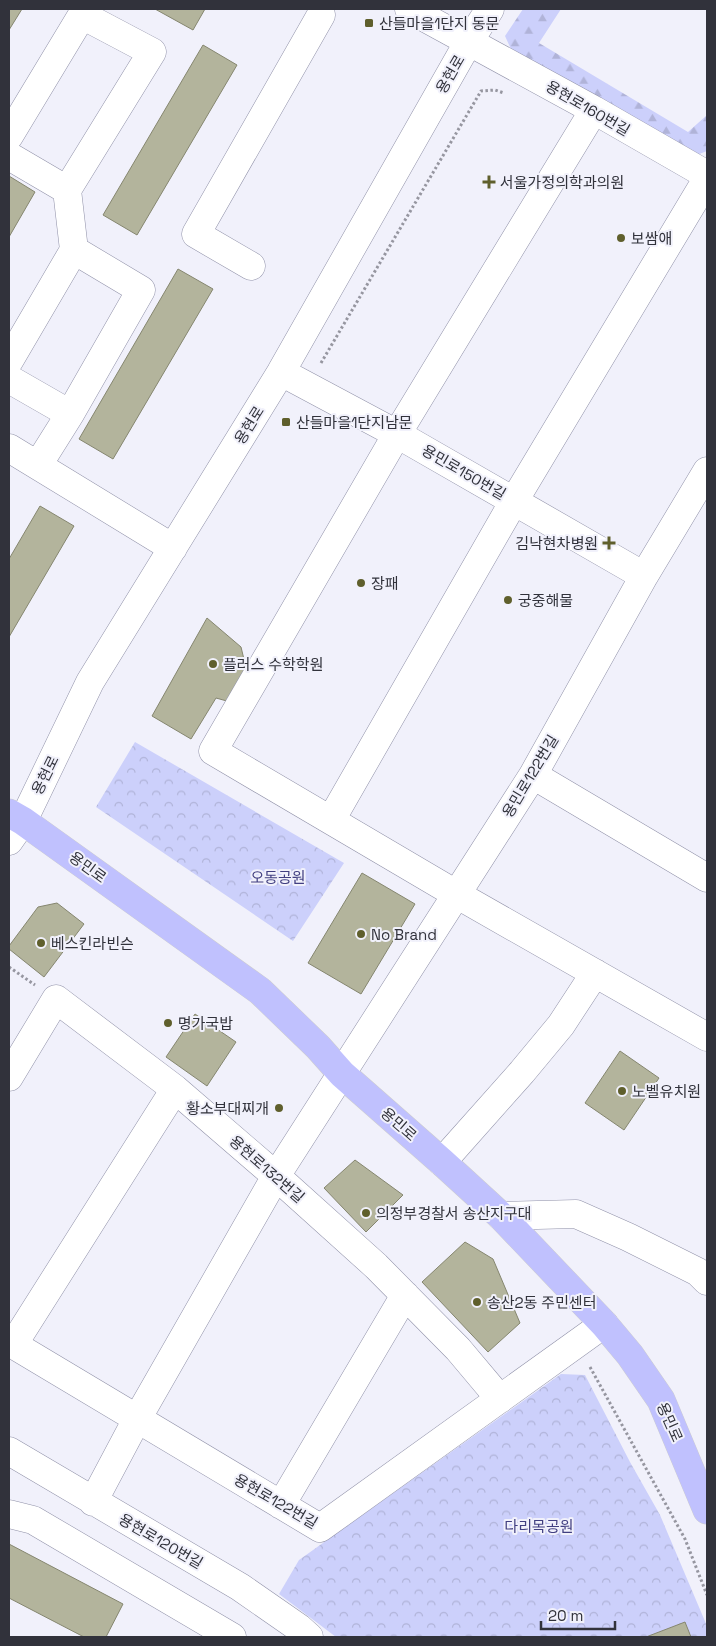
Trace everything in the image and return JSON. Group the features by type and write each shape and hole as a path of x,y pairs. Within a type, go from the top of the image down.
{"main road":[{"name":"용민로","path":"14,825 260,991 342,1074 502,1216 604,1324 630,1355 661,1400 707,1510"}],"street":[{"name":"용현로160번길","path":"409,9 594,110 707,175"},
{"name":"용현로","path":"14,825 90,682 281,372 469,41 490,9"},
{"path":"251,266 196,234 318,11"},
{"path":"9,136 82,15 152,52 67,190 74,250 9,361"},
{"path":"594,110 397,434 213,751 456,894 707,1038"},
{"path":"9,156 67,190"},
{"path":"331,820 514,501 707,180"},
{"path":"74,250 141,290 70,414 19,461 173,548"},
{"name":"용민로150번길","path":"281,372 397,434 644,576"},
{"path":"9,379 70,414"},
{"name":"용민로122번길","path":"93,1502 137,1419 276,1176 533,775 644,576 707,471"},
{"path":"533,775 707,878"},
{"path":"442,1162 561,1025 595,974"},
{"path":"9,1077 56,999"},
{"name":"용현로132번길","path":"56,999 175,1089 376,1266 458,1349 500,1399"},
{"path":"11,1343 175,1089"},
{"path":"502,1216 576,1214 628,1237 698,1272 707,1281"},
{"path":"281,1505 405,1295"},
{"name":"용현로122번길","path":"11,1343 320,1528 604,1324"},
{"name":"용현로120번길","path":"9,1451 240,1587 309,1637"},
{"path":"9,1514 34,1520 218,1633"}],"path":[{"path":"320,364 482,91 495,90 512,96"},
{"path":"9,967 56,999"},
{"path":"589,1365 685,1539 707,1595"}],"green space":[{"path":"523,9 561,9 539,43 688,132 707,115 707,151 689,158 515,58 505,36"},
{"name":"오동공원","path":"135,742 344,863 293,941 96,807"},
{"name":"다리목공원","path":"561,1374 585,1375 660,1515 707,1626 707,1637 336,1637 279,1594 299,1560"}],"building":[{"path":"9,9 22,9 9,30"},
{"path":"155,9 205,9 193,30"},
{"path":"203,45 237,65 137,235 103,215"},
{"path":"9,176 35,192 9,237"},
{"path":"178,269 213,289 113,459 79,439"},
{"path":"40,506 74,526 9,637 9,559"},
{"name":"플러스 수학학원","path":"207,618 241,647 249,680 234,703 216,698 191,739 152,716"},
{"name":"No Brand","path":"362,873 415,904 361,994 308,963"},
{"name":"베스킨라빈슨","path":"57,903 84,924 44,977 9,949 9,946 38,907"},
{"path":"195,1014 236,1042 207,1086 166,1057"},
{"name":"노벨유치원","path":"620,1051 659,1078 624,1130 585,1103"},
{"name":"의정부경찰서 송산지구대","path":"355,1160 403,1195 366,1232 324,1188"},
{"name":"송산2동 주민센터","path":"465,1242 493,1259 520,1323 488,1352 422,1282"},
{"path":"9,1544 123,1604 106,1637 84,1637 9,1598"},
{"path":"685,1622 691,1637 646,1637"}],"place":[{"name":"산들마을1단지 동문","path":"369,23"},
{"name":"서울가정의학과의원","path":"489,182"},
{"name":"보쌈애","path":"621,238"},
{"name":"산들마을1단지남문","path":"286,422"},
{"name":"김낙현차병원","path":"609,543"},
{"name":"장패","path":"361,583"},
{"name":"궁중해물","path":"508,600"},
{"name":"플러스 수학학원","path":"213,664"},
{"name":"No Brand","path":"361,934"},
{"name":"베스킨라빈슨","path":"41,943"},
{"name":"명가국밥","path":"168,1023"},
{"name":"노벨유치원","path":"622,1091"},
{"name":"황소부대찌개","path":"279,1108"},
{"name":"의정부경찰서 송산지구대","path":"366,1213"},
{"name":"송산2동 주민센터","path":"477,1302"}]}
